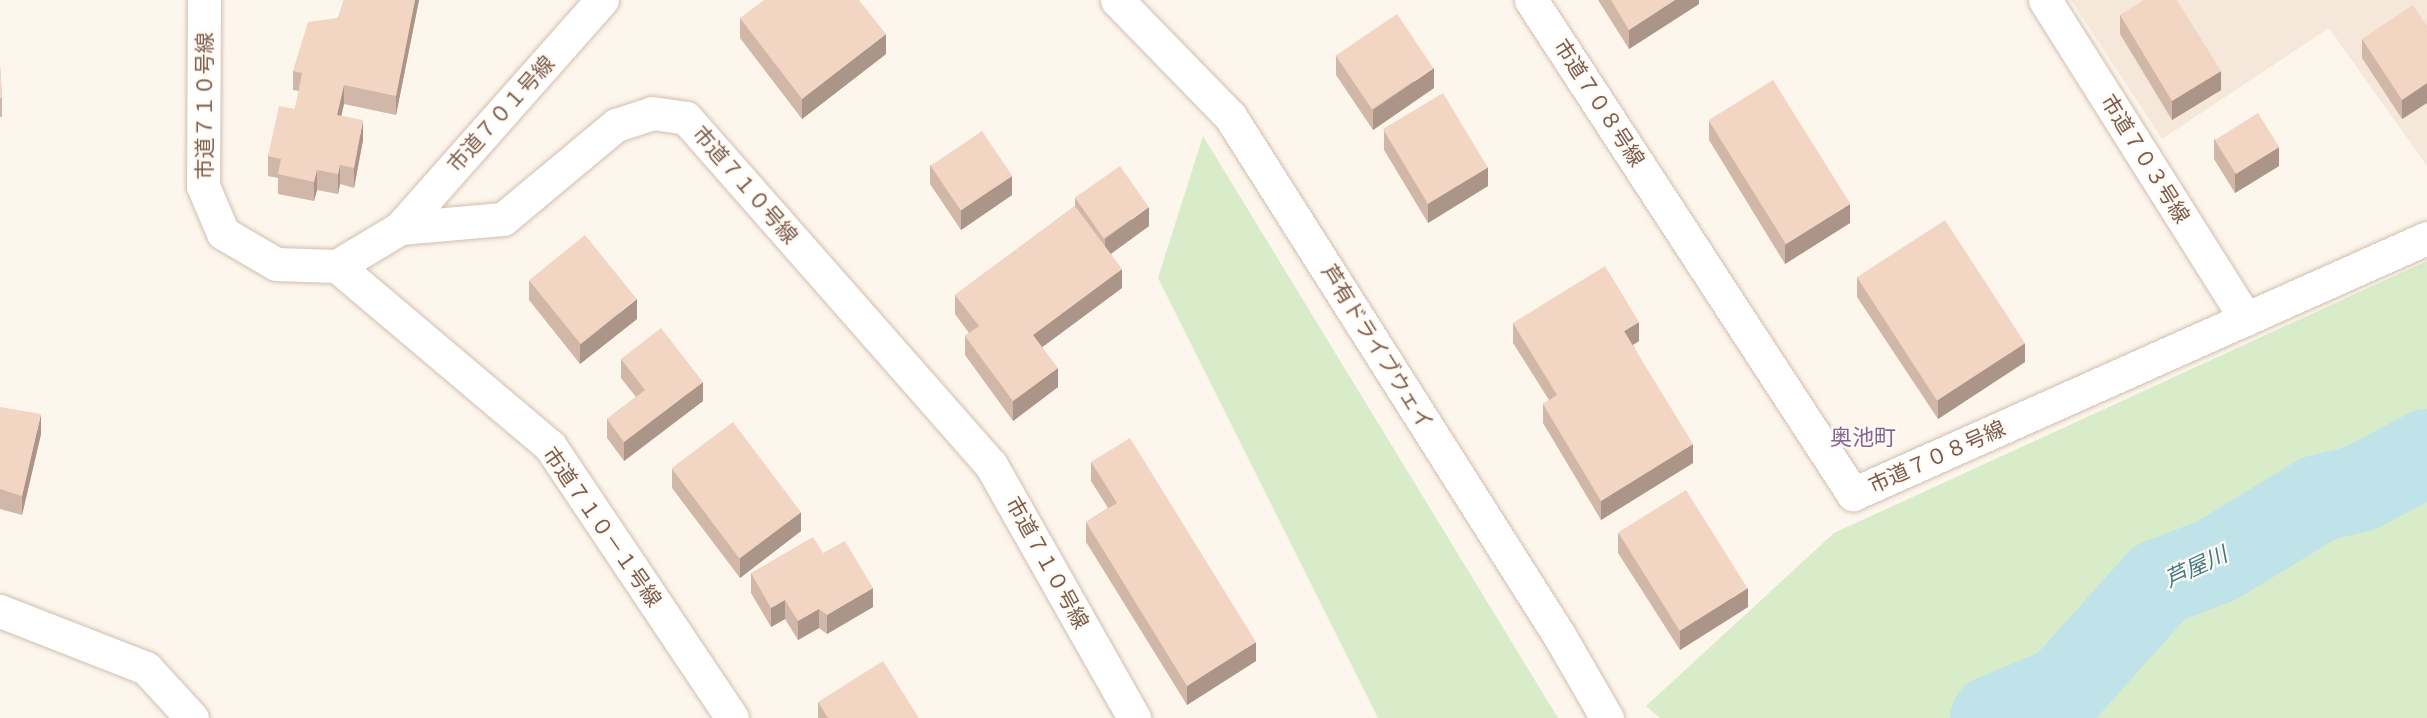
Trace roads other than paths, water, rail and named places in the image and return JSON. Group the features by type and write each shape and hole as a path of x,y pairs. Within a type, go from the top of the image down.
{"street":[{"name":"市道７１０号線","path":"204,0 203,186 224,233 276,264 337,266 400,228 503,219 616,125 652,113 686,118 991,465 1134,718"},
{"name":"市道７０１号線","path":"400,228 602,0"},
{"name":"芦有ドライブウェイ","path":"1117,0 1230,116 1607,718"},
{"name":"市道７０８号線","path":"1531,0 1853,494 2427,238"},
{"name":"市道７０３号線","path":"2045,0 2246,319"},
{"name":"市道７１０－１号線","path":"337,266 550,446 732,718"},
{"path":"0,611 146,668 192,718"}],"waterway":[{"name":"芦屋川","path":"1993,718 2063,689 2159,582 2216,560 2318,498 2359,488 2427,452"}],"district":[{"name":"奥池町","path":"1863,438"}]}
